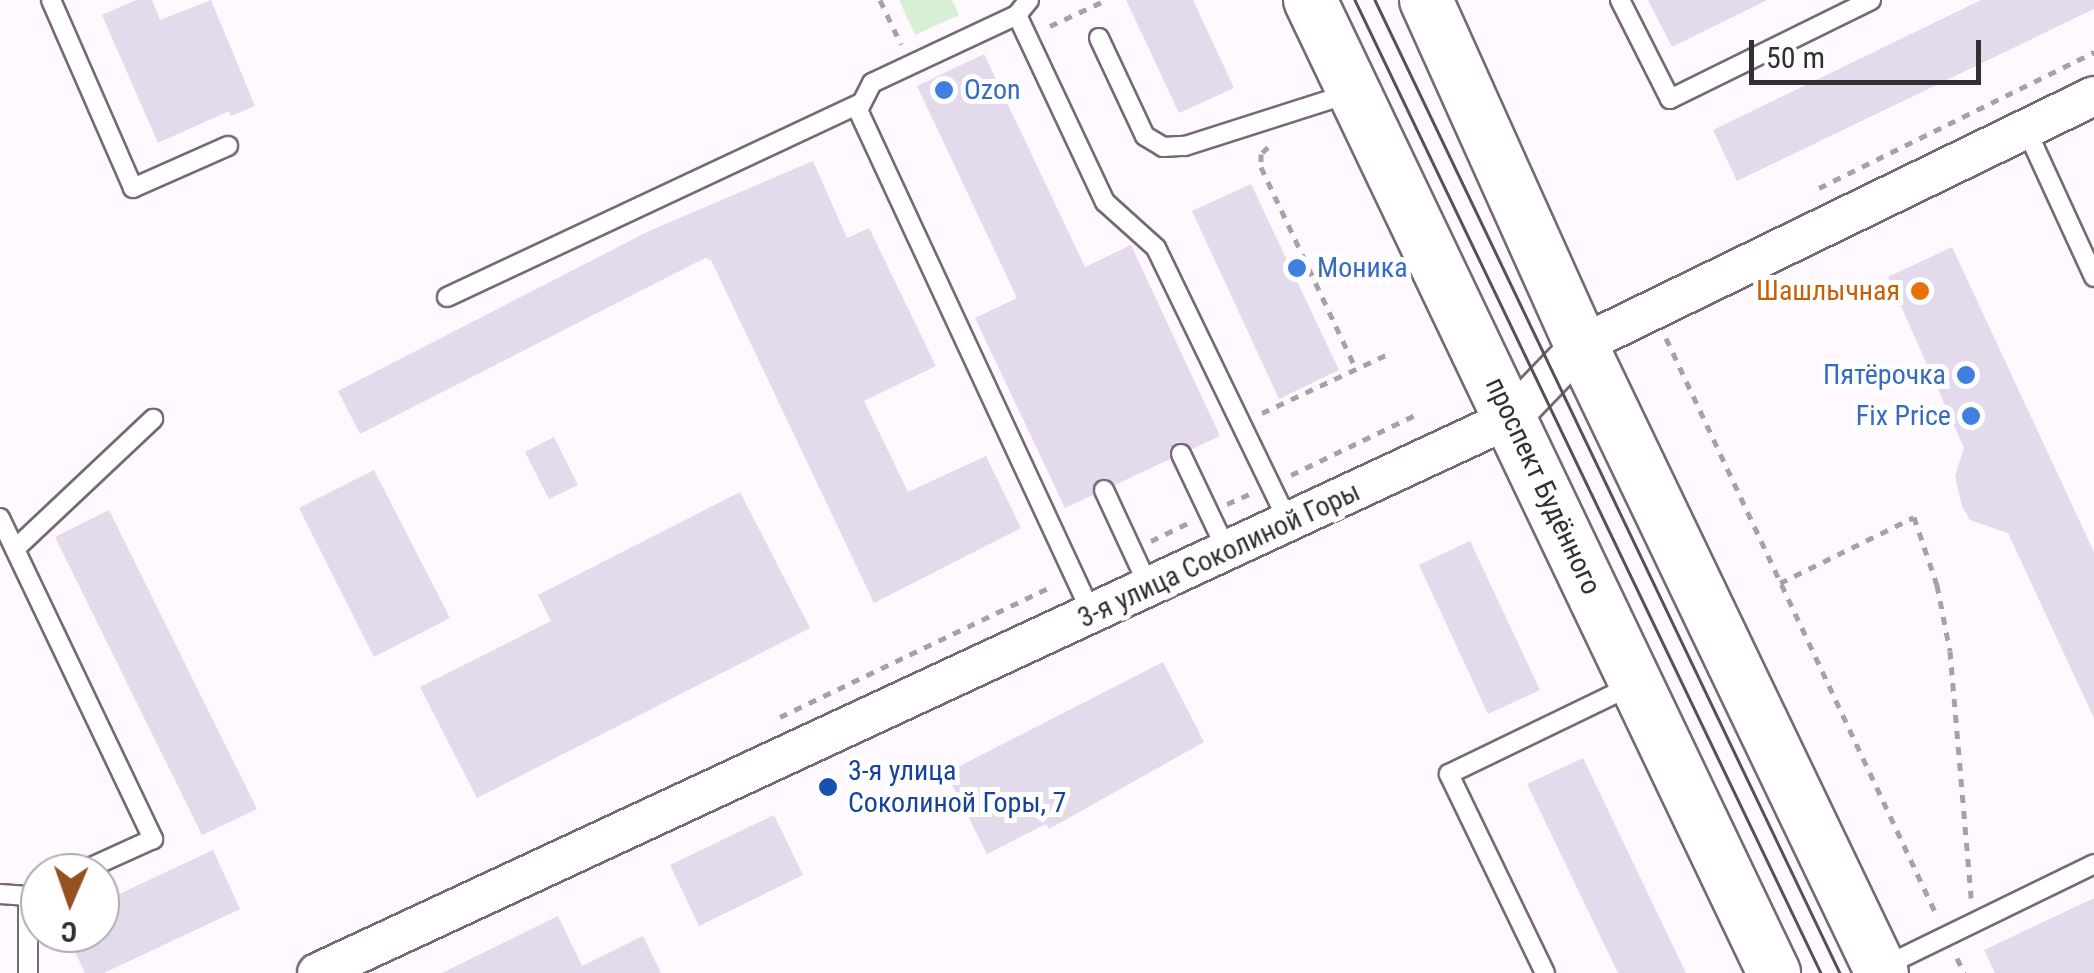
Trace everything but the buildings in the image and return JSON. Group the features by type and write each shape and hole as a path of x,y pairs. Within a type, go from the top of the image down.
{"main road":[{"name":"проспект Будённого","path":"1310,0 1774,973"},
{"path":"1427,2 1581,345 1881,971"}],"street":[{"name":"3-я улица Соколиной Горы","path":"317,973 1512,418 1581,345 2094,96"}],"lane":[{"path":"51,0 134,188 228,146"},
{"path":"1620,0 1670,99 1870,0"},
{"path":"447,297 858,104 872,84 1023,8 1027,37 1105,202 1156,248 1289,523"},
{"path":"1099,38 1145,136 1162,147 1185,146 1354,92"},
{"path":"858,104 860,121 1092,614"},
{"path":"2026,130 2094,277"},
{"path":"15,550 153,419"},
{"path":"1181,454 1228,552"},
{"path":"1104,490 1149,588"},
{"path":"0,518 153,838 120,853"},
{"path":"1544,973 1448,774 1636,684"},
{"path":"1881,971 2094,864"}],"path":[{"path":"880,0 911,65"},
{"path":"1027,37 1106,0"},
{"path":"1808,194 2094,52"},
{"path":"1277,142 1262,154 1261,167 1356,369"},
{"path":"1241,423 1390,353"},
{"path":"1688,387 1947,936"},
{"path":"1132,550 1419,413"},
{"path":"1780,583 1914,517 1937,585 1950,651 1973,923"},
{"path":"777,718 1074,576"}],"green space":[{"path":"899,0 952,0 959,15 915,35"}],"tram line":[{"path":"1355,0 1821,973"},
{"path":"1375,0 1840,973"}],"place":[{"name":"Ozon","path":"944,90"},
{"name":"Моника","path":"1297,268"},
{"name":"Шашлычная","path":"1920,291"},
{"name":"Пятёрочка","path":"1966,375"},
{"name":"Fix Price","path":"1971,416"},
{"name":"3-я улица Соколиной Горы, 7","path":"828,787"}]}
